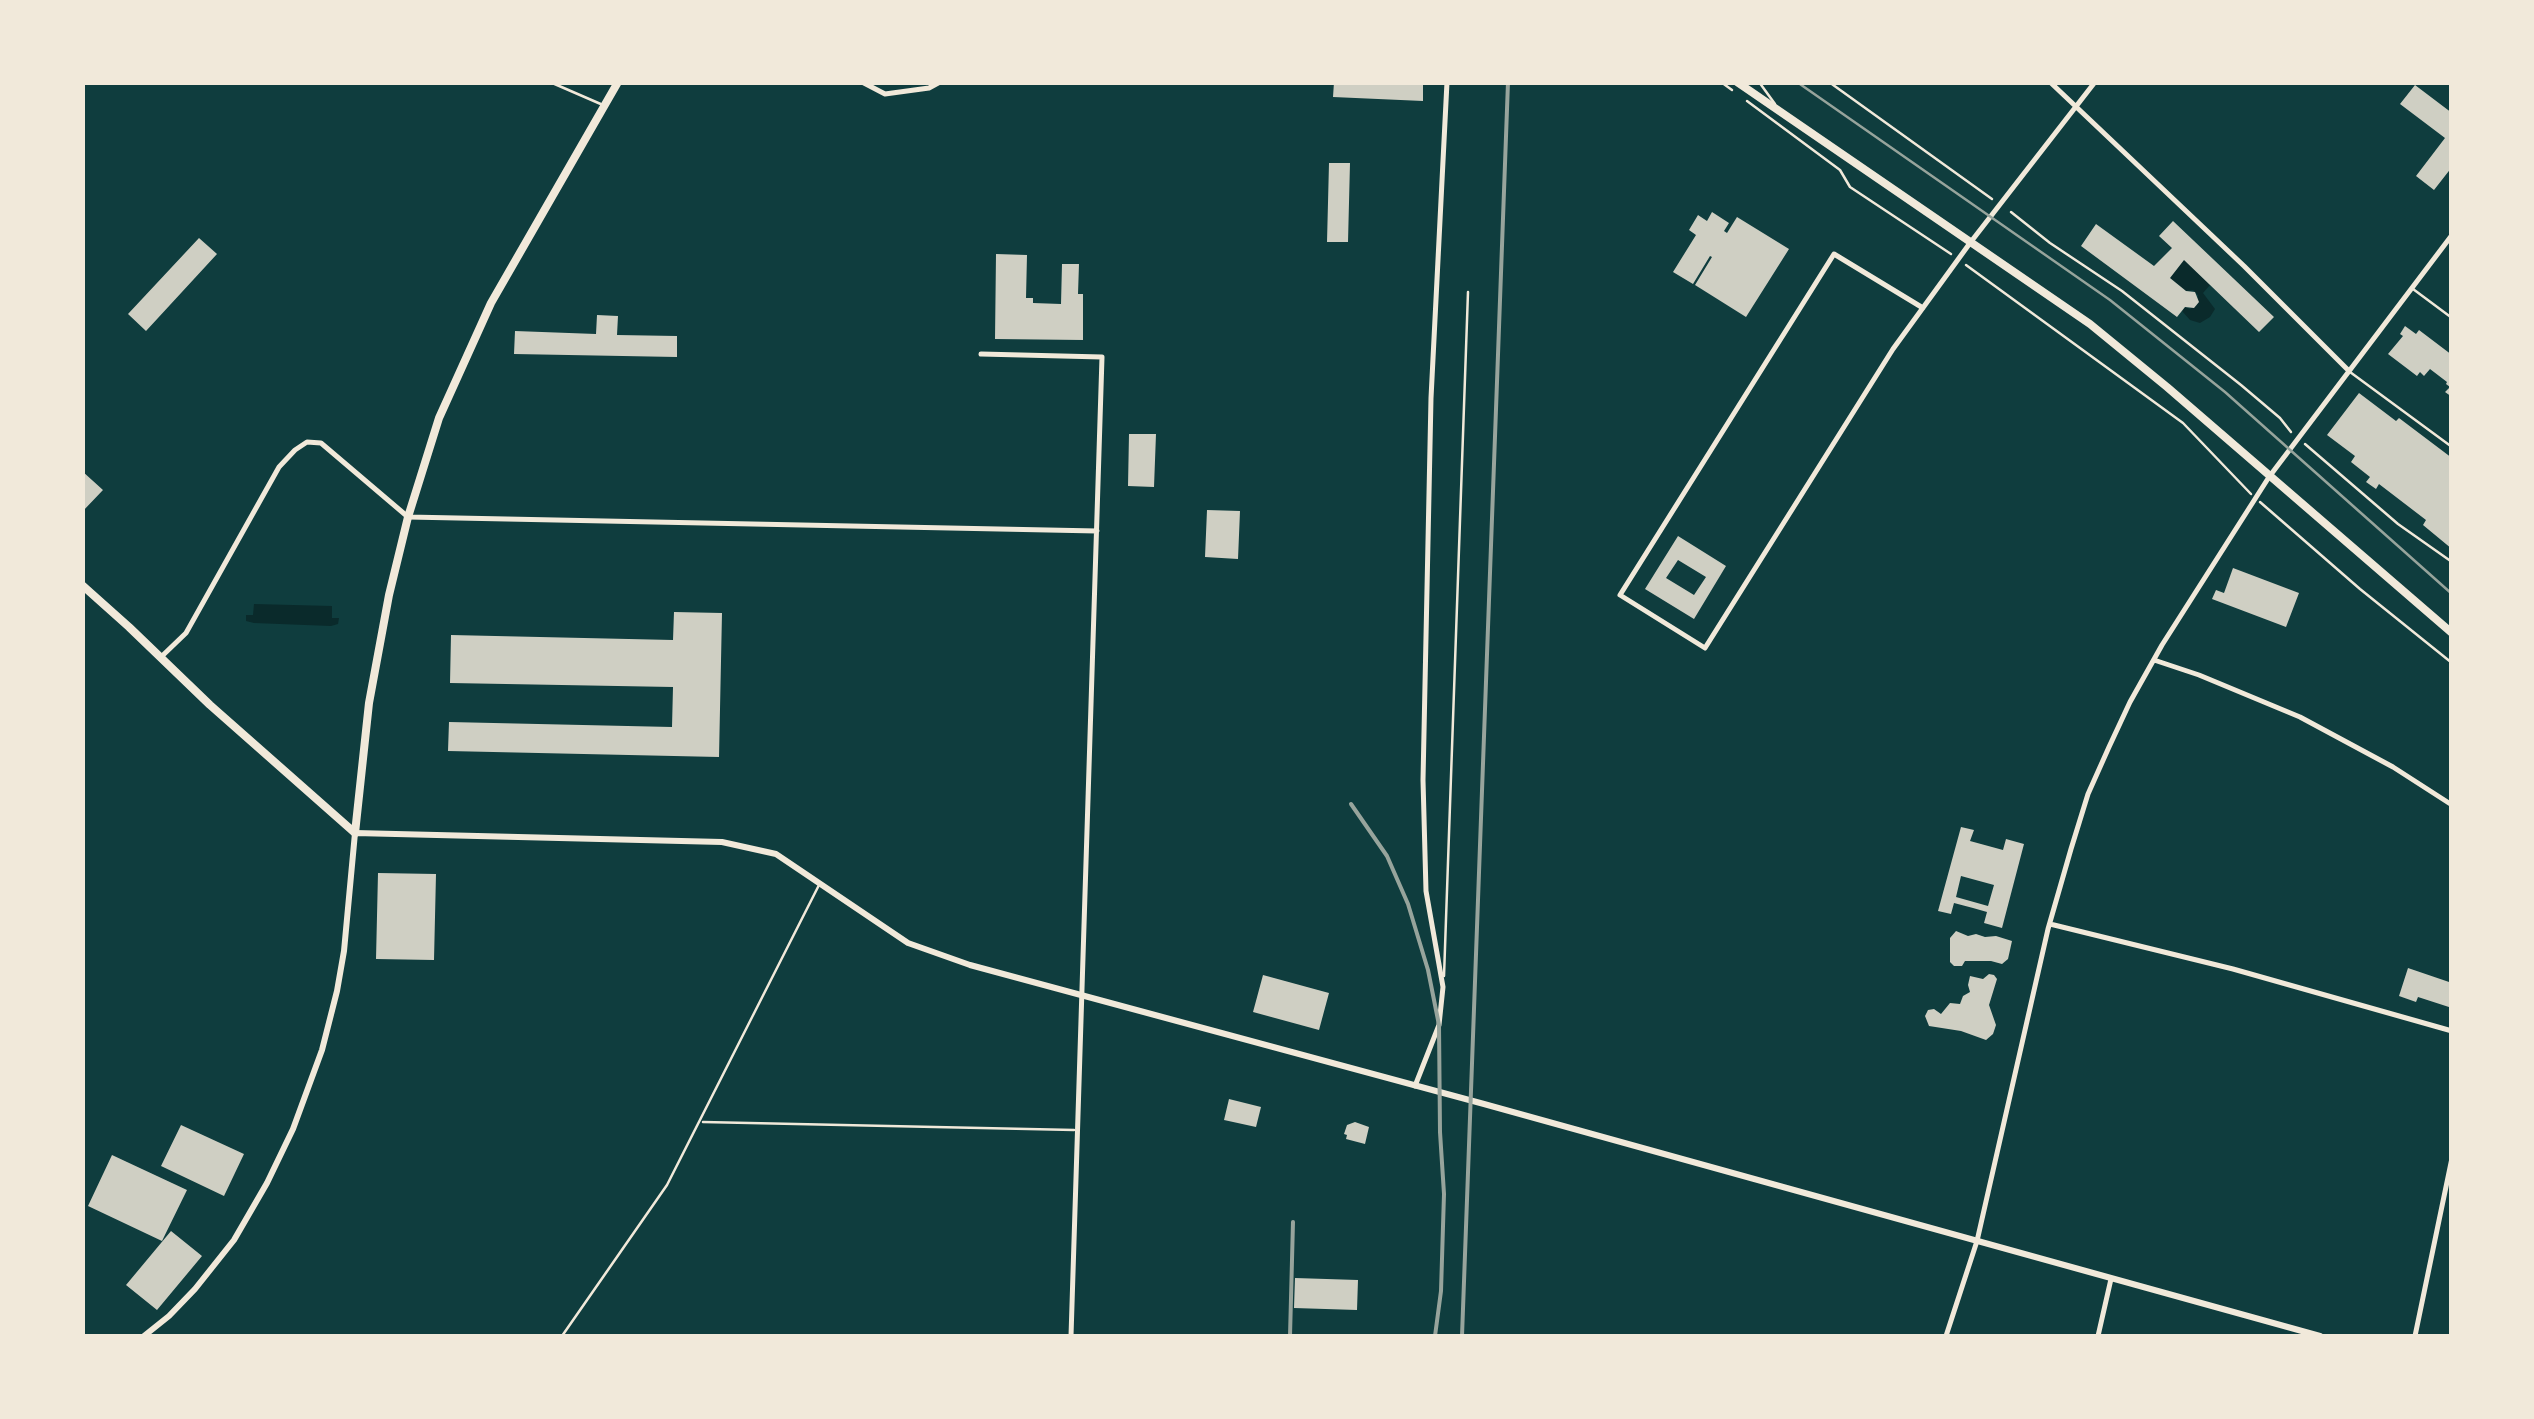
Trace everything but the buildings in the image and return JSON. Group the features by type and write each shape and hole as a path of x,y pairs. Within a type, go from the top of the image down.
{"main road":[{"path":"355,833 369,703 388,596 439,418 476,334 618,82"},
{"path":"1735,86 1782,113 2090,324 2452,633"},
{"path":"82,585 237,730 355,833"}],"street":[{"path":"862,82 885,94 929,88 940,82"},
{"path":"1415,1086 1439,1025 1443,988 1426,892 1423,780 1431,398 1447,82"},
{"path":"2050,82 2349,371"},
{"path":"1922,308 1834,254 1620,595 1705,648 1853,409 1922,308 2095,82"},
{"path":"1946,1336 1977,1241 2050,924 2088,794 2130,702 2269,477 2452,235"},
{"path":"981,354 1102,357 1071,1336"},
{"path":"160,658 186,634 280,467 307,442 321,443 408,518 1096,531"},
{"path":"2154,660 2199,674 2300,717 2393,766 2452,806"},
{"path":"144,1336 215,1266 250,1215 308,1095 344,951 355,833 722,842 776,854 908,943 970,965 2320,1336"},
{"path":"2050,924 2233,969 2452,1031"},
{"path":"2415,1336 2452,1158"},
{"path":"2098,1336 2112,1278"}],"lane":[{"path":"550,82 604,106"},
{"path":"1759,82 1782,113"},
{"path":"2412,288 2452,318"},
{"path":"1443,988 1468,292"},
{"path":"2349,371 2452,447"},
{"path":"562,1336 667,1185 819,883"},
{"path":"700,1122 1076,1130"}],"path":[{"path":"1721,82 1735,86"},
{"path":"1829,82 1992,199"},
{"path":"1743,98 1840,170 1850,187 1960,260 2184,423 2250,493"},
{"path":"2010,212 2122,290 2241,385 2291,432"},
{"path":"2304,443 2398,524 2452,562"},
{"path":"2263,504 2452,663"}],"water":[{"path":"2184,260 2210,285 2203,293 2215,309 2200,323 2190,320 2182,311 2197,305 2198,295 2170,278"},
{"path":"254,604 332,606 332,618 339,618 338,624 246,621 246,615 253,615"}],"tram line":[{"path":"1797,82 2110,300 2225,392 2452,594"}],"railway":[{"path":"1462,1336 1508,82"},
{"path":"1351,804 1387,856 1408,904 1439,1025 1444,1194 1441,1291 1435,1336"},
{"path":"1290,1336 1293,1222"}]}
